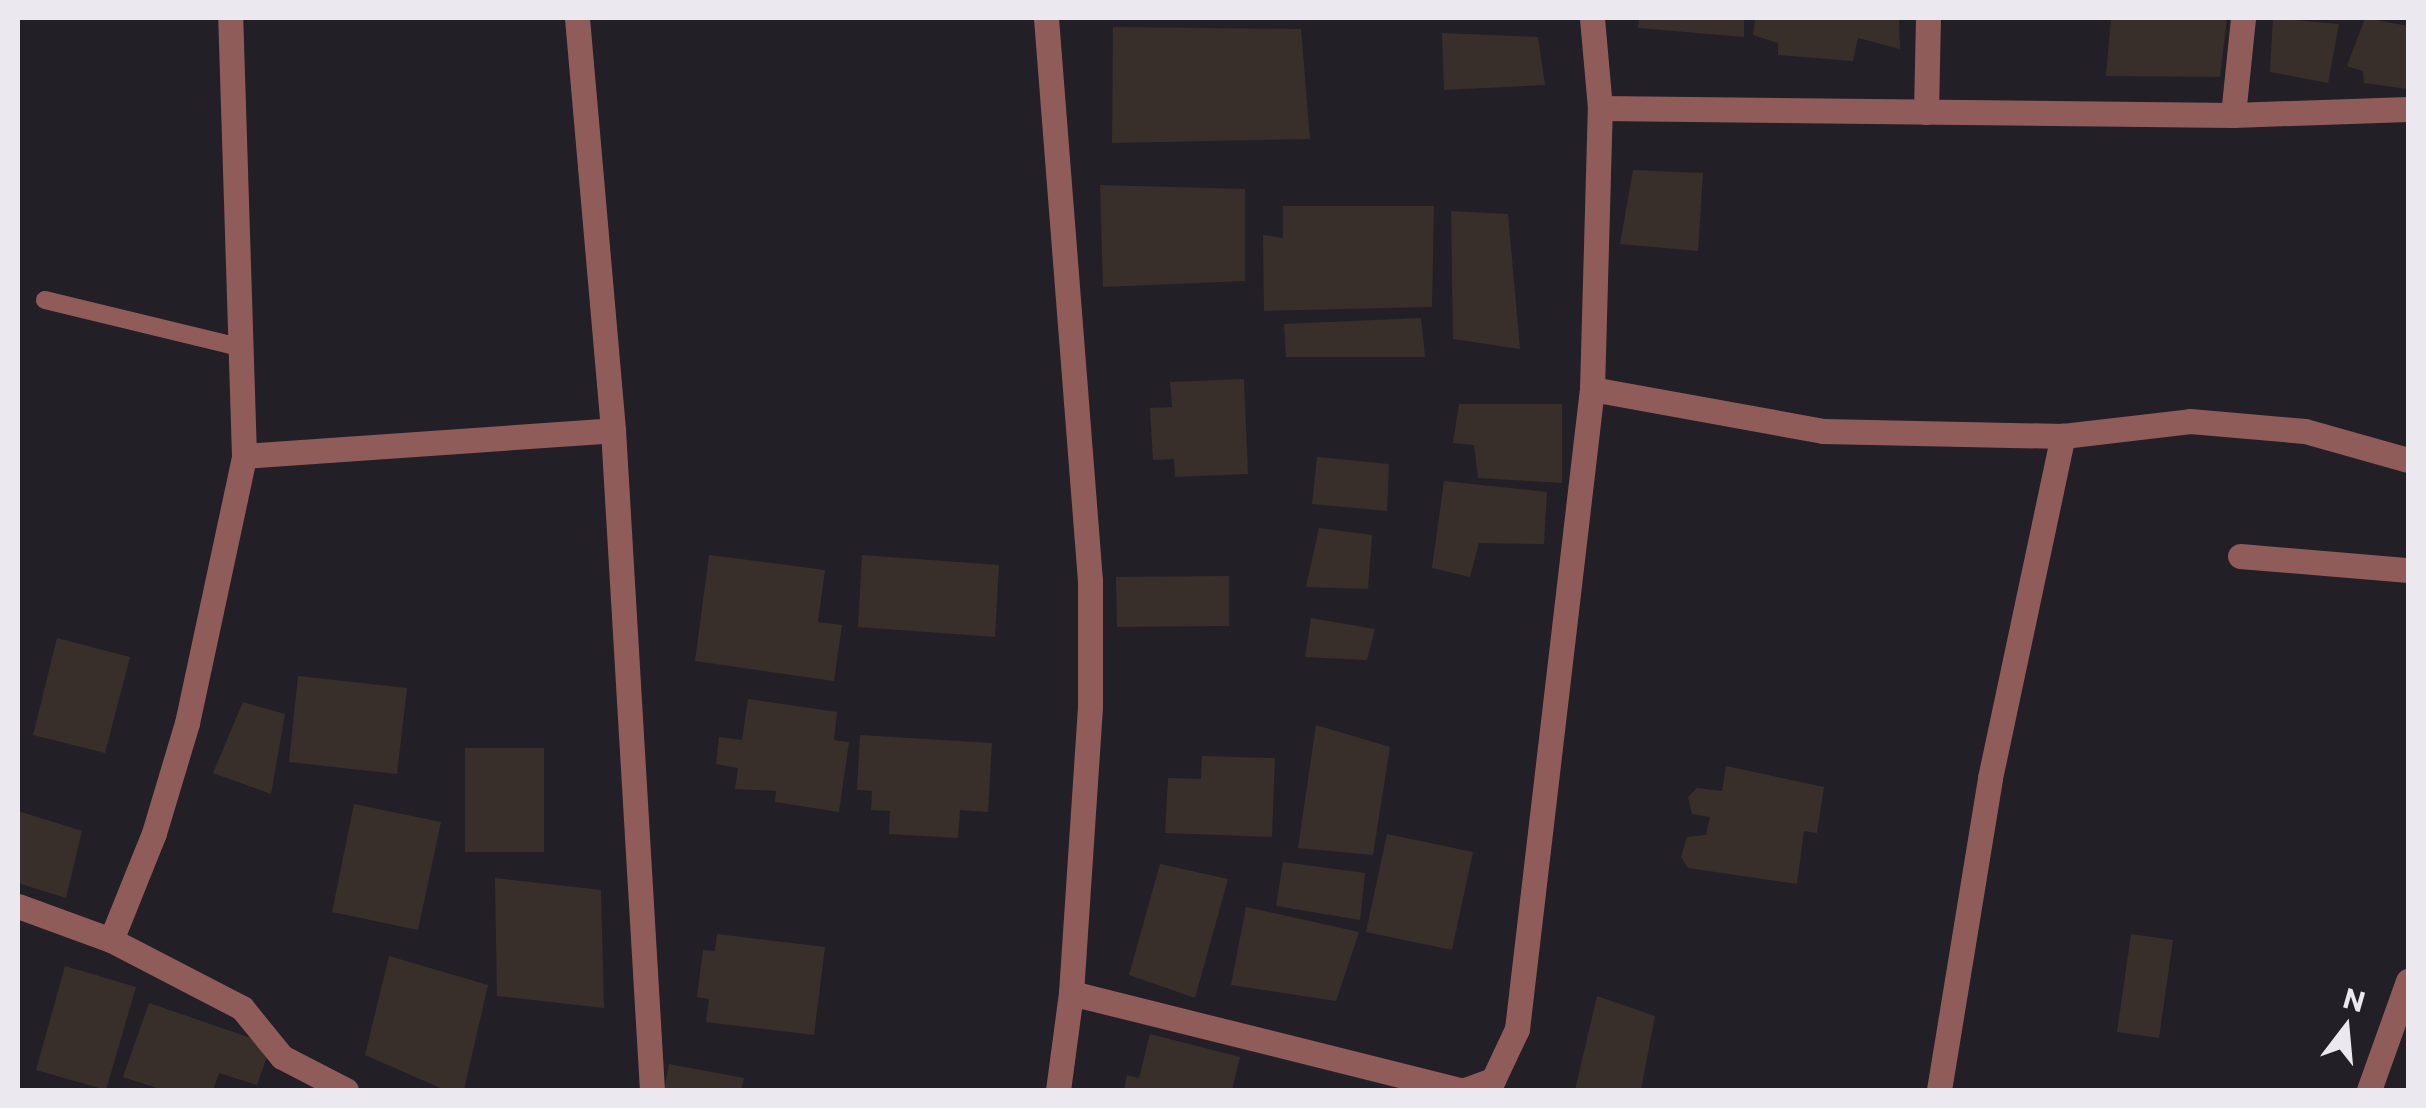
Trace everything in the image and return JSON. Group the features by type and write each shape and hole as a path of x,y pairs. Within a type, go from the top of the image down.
{"street":[{"path":"111,940 154,833 187,723 244,456 230,18"},
{"path":"577,18 613,430 652,1090"},
{"path":"1046,18 1090,581 1090,707 1071,993 1058,1090"},
{"path":"1071,993 1462,1090 1492,1080 1517,1029 1592,389 1600,108 1592,18"},
{"path":"1926,112 1928,18"},
{"path":"2233,115 2243,18"},
{"path":"1600,108 2233,115 2408,109"},
{"path":"1592,389 1824,431 2062,436 2190,421 2305,431 2408,460"},
{"path":"244,456 613,430"},
{"path":"1939,1090 1990,778 2062,436"},
{"path":"2240,556 2408,570"},
{"path":"18,906 111,940 242,1008 282,1057 346,1090"},
{"path":"2369,1090 2408,981"}],"lane":[{"path":"45,300 242,348"}],"building":[{"path":"1639,18 1744,18 1744,37 1638,28"},
{"path":"1755,18 1899,18 1900,49 1858,38 1853,61 1778,55 1778,43 1753,35"},
{"path":"2111,18 2227,18 2220,77 2106,76"},
{"path":"2273,18 2339,24 2328,83 2270,72"},
{"path":"2365,18 2408,26 2408,89 2364,83 2363,71 2347,66"},
{"path":"1113,27 1301,29 1310,139 1112,143"},
{"path":"1442,33 1538,37 1545,85 1444,90"},
{"path":"1633,170 1703,173 1698,251 1620,244"},
{"path":"1100,185 1245,189 1245,281 1103,287"},
{"path":"1283,206 1434,206 1432,307 1264,311 1263,235 1283,238"},
{"path":"1451,211 1508,214 1520,349 1453,339"},
{"path":"1421,318 1425,357 1286,357 1284,324"},
{"path":"1244,379 1248,474 1175,477 1174,459 1153,460 1150,408 1172,407 1170,382"},
{"path":"1459,404 1562,404 1562,483 1478,478 1474,445 1453,443"},
{"path":"1317,457 1389,464 1387,511 1312,504"},
{"path":"1444,481 1547,492 1544,544 1479,543 1470,577 1432,568"},
{"path":"1319,528 1372,535 1368,589 1306,587"},
{"path":"709,555 825,570 818,622 842,625 834,681 695,661"},
{"path":"862,555 999,565 995,637 858,627"},
{"path":"1229,576 1229,626 1117,627 1116,577"},
{"path":"1311,618 1375,629 1367,660 1305,657"},
{"path":"57,638 130,657 105,753 33,735"},
{"path":"298,676 407,688 397,774 289,762"},
{"path":"748,699 837,712 834,740 849,742 839,812 775,802 776,791 735,789 738,768 716,764 719,737 742,740"},
{"path":"243,702 285,714 271,794 213,773"},
{"path":"1316,725 1390,747 1373,855 1298,848"},
{"path":"860,735 992,743 988,812 960,810 958,838 889,834 890,811 871,810 872,791 857,790"},
{"path":"465,748 544,748 544,852 465,852"},
{"path":"1202,756 1275,758 1272,837 1165,833 1168,778 1201,779"},
{"path":"1726,766 1824,787 1817,833 1804,831 1797,884 1688,868 1681,857 1687,837 1706,835 1710,817 1692,814 1688,797 1697,788 1722,791"},
{"path":"354,804 441,822 418,930 332,912"},
{"path":"18,811 82,831 66,898 18,883"},
{"path":"1387,834 1473,852 1452,950 1366,932"},
{"path":"1283,862 1365,873 1360,920 1276,906"},
{"path":"1160,864 1228,879 1195,998 1129,975"},
{"path":"495,878 601,890 604,1008 497,996"},
{"path":"1246,907 1359,932 1336,1001 1231,985"},
{"path":"717,934 825,947 814,1035 706,1022 709,999 697,997 703,950 715,951"},
{"path":"2131,934 2173,940 2159,1038 2117,1032"},
{"path":"389,956 488,985 464,1090 445,1090 365,1055"},
{"path":"65,966 136,987 106,1090 36,1070"},
{"path":"1597,996 1655,1016 1641,1090 1575,1090"},
{"path":"149,1003 271,1045 257,1085 219,1073 213,1090 163,1090 123,1077"},
{"path":"1150,1034 1240,1057 1232,1090 1124,1090 1127,1075 1139,1078"},
{"path":"669,1064 744,1078 741,1090 664,1090"}]}
